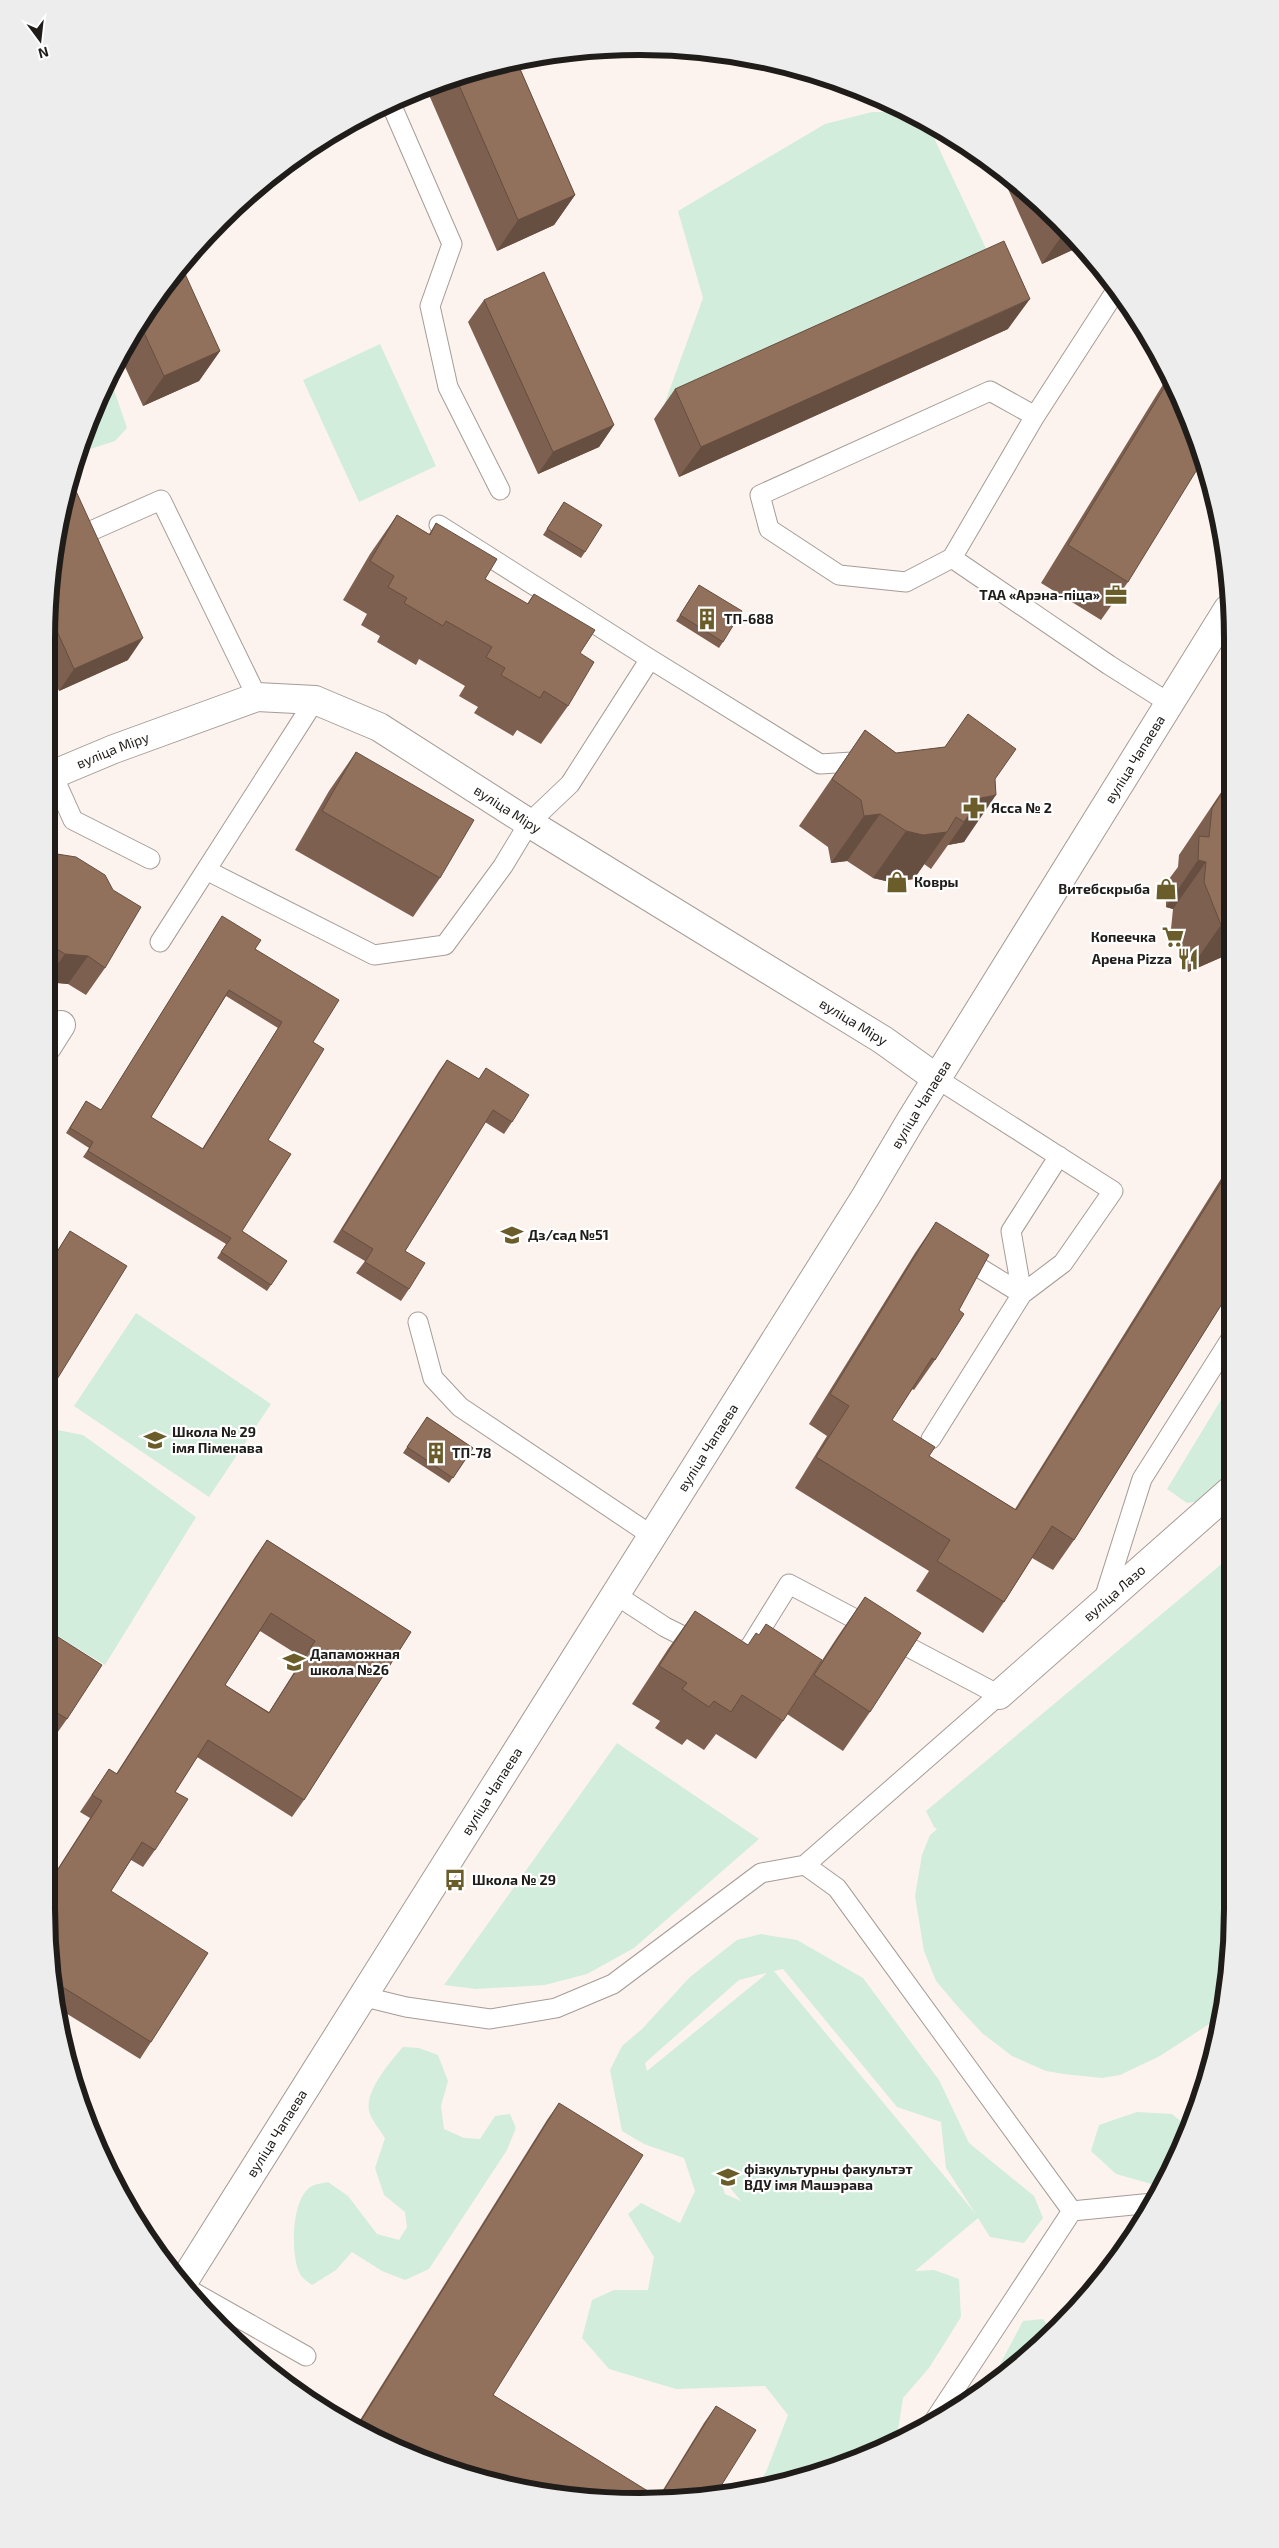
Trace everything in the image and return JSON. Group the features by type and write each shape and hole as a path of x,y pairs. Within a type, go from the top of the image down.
{"street":[{"name":"вуліца Чапаева","path":"186,2277 361,1996 616,1595 651,1536 866,1196 936,1078 1223,616"},
{"name":"вуліца Міру","path":"55,769 257,697 315,700 379,727 529,823 883,1040 936,1078"},
{"name":"вуліца Лазо","path":"999,1695 1224,1496"}],"lane":[{"path":"393,109 452,244 430,306 448,387 500,490"},
{"path":"1035,416 990,391 760,495 769,529 839,575 906,582 952,558 1035,416 1112,297"},
{"path":"93,530 161,500 257,697"},
{"path":"439,525 820,764 883,760"},
{"path":"952,558 1109,666 1170,703"},
{"path":"206,870 374,955 445,945 503,866 529,823 570,784 650,659"},
{"path":"160,942 315,700"},
{"path":"55,783 73,820 150,859"},
{"path":"931,1439 1022,1294 1063,1263 1113,1191 936,1078"},
{"path":"1022,1294 1011,1231 1059,1156"},
{"path":"975,1265 1022,1294"},
{"path":"418,1322 433,1378 460,1408 651,1536"},
{"path":"1103,1603 1142,1479 1224,1349"},
{"path":"361,1996 406,2007 490,2019 556,2008 614,1984 761,1873 805,1865 999,1695 789,1584 748,1650 721,1652 665,1627 616,1595"},
{"path":"805,1865 837,1888 1072,2211"},
{"path":"1072,2211 1144,2204"},
{"path":"942,2408 1072,2211"},
{"path":"204,2298 306,2356"}],"green space":[{"path":"872,112 891,112 932,133 991,259 664,405 703,298 678,211 825,124"},
{"path":"380,344 436,466 359,502 303,380"},
{"path":"113,386 127,428 115,441 87,450"},
{"path":"136,1313 271,1404 209,1497 74,1406"},
{"path":"1224,1395 1224,1482 1202,1501 1187,1503 1167,1489"},
{"path":"55,1430 83,1435 196,1517 105,1665 55,1635"},
{"path":"1224,1562 1224,1909 1223,1947 1213,2021 1160,2056 1120,2075 1102,2078 1046,2071 1012,2056 982,2033 936,1981 924,1951 915,1896 922,1855 930,1835 937,1829 934,1827 926,1811"},
{"path":"617,1743 759,1839 634,1948 587,1974 545,1985 476,1989 444,1985"},
{"path":"761,1934 797,1940 863,1978 939,2080 969,2143 1034,2196 1043,2218 1024,2243 990,2237 978,2218 915,2271 934,2270 959,2279 961,2317 929,2368 903,2398 898,2433 863,2449 827,2462 760,2481 766,2472 788,2415 765,2386 676,2389 609,2369 582,2338 592,2300 614,2290 648,2290 654,2257 628,2214 641,2203 680,2223 695,2191 684,2158 644,2144 622,2131 610,2070 622,2046 642,2029 690,1977 737,1940","holes":["783,1969 897,2107 941,2122 946,2168 975,2213 774,1971","766,1974 647,2071 645,2063 739,1980","718,2173 741,2201 725,2194"]},
{"path":"403,2047 419,2048 438,2055 448,2081 441,2106 444,2129 464,2138 480,2139 495,2116 510,2114 516,2128 507,2150 429,2269 405,2280 382,2271 352,2252 336,2270 312,2285 300,2274 297,2265 294,2227 300,2202 305,2192 312,2186 328,2182 348,2196 377,2234 399,2240 407,2227 405,2212 384,2195 375,2168 385,2138 371,2117 369,2106 373,2088"},
{"path":"1137,2112 1172,2114 1183,2123 1155,2185 1116,2174 1091,2151 1099,2125"},
{"path":"1043,2319 1048,2326 997,2371 1023,2321"}],"building":[{"path":"519,67 575,195 518,220 459,84"},
{"path":"1004,241 1030,299 701,447 675,389"},
{"path":"544,272 614,425 553,452 484,300"},
{"path":"185,273 220,351 164,376 143,331"},
{"path":"1166,385 1180,416 1198,468 1128,582 1068,545"},
{"path":"75,489 143,638 74,669 55,627 60,563 66,525"},
{"path":"564,502 602,525 585,552 547,529"},
{"path":"397,515 430,535 436,523 497,559 485,579 528,604 534,594 595,630 580,653 594,662 568,706 544,691 540,698 501,675 505,668 486,657 492,647 446,621 443,626 404,603 407,598 388,587 394,576 370,561"},
{"name":"ТП-688","path":"699,585 742,611 723,642 680,615"},
{"path":"968,714 1016,749 995,779 996,795 981,798 964,822 956,817 947,832 923,835 906,831 880,814 864,816 861,800 832,779 865,730 896,753 945,747"},
{"path":"356,752 474,820 440,878 322,811"},
{"path":"1224,790 1224,924 1221,925 1204,882 1206,862 1198,860 1199,836 1209,837 1212,808"},
{"path":"55,853 76,857 105,875 113,890 141,907 105,968 88,956 65,954 55,948"},
{"path":"222,916 261,940 255,949 339,1000 313,1042 324,1049 268,1140 291,1154 242,1231 287,1261 271,1285 221,1252 231,1238 88,1151 93,1142 70,1128 86,1101 101,1110","holes":["229,990 282,1022 203,1149 151,1117"]},
{"path":"447,1060 479,1079 486,1068 529,1095 512,1122 493,1110 405,1251 425,1263 409,1289 365,1262 373,1249 342,1230"},
{"path":"1224,1178 1224,1301 1074,1540 1052,1526 1004,1602 937,1561 950,1540 816,1457 849,1406 830,1394 936,1222 989,1255 959,1310 964,1314 935,1360 932,1358 892,1420 935,1447 929,1456 1016,1510"},
{"path":"70,1231 127,1266 55,1383 55,1255"},
{"name":"ТП-78","path":"427,1417 473,1448 453,1478 407,1447"},
{"path":"267,1540 411,1632 304,1800 208,1740 175,1792 188,1799 155,1850 142,1842 111,1891 208,1953 151,2042 60,1985 56,1947 55,1874 102,1801 92,1795 109,1769 117,1774","holes":["271,1613 315,1641 269,1713 225,1685"]},
{"path":"865,1597 921,1633 870,1712 814,1675"},
{"path":"695,1611 748,1645 756,1633 759,1635 766,1624 822,1660 783,1721 742,1695 731,1712 714,1701 709,1707 682,1689 687,1683 659,1666"},
{"path":"55,1635 102,1665 67,1719 55,1712"},
{"path":"559,2103 643,2155 493,2395 650,2493 601,2492 563,2488 525,2482 488,2473 416,2449 360,2422"},
{"path":"716,2406 756,2430 720,2487 662,2492"}],"place":[{"name":"ТАА «Арэна-піца»","path":"1116,595"},
{"name":"ТП-688","path":"707,619"},
{"name":"Ясса № 2","path":"974,808"},
{"name":"Ковры","path":"897,882"},
{"name":"Витебскрыба","path":"1166,889"},
{"name":"Копеечка","path":"1173,937"},
{"name":"Арена Pizza","path":"1188,959"},
{"name":"Дз/сад №51","path":"512,1235"},
{"name":"Школа № 29 імя Піменава","path":"155,1440"},
{"name":"ТП-78","path":"436,1453"},
{"name":"Дапаможная школа №26","path":"294,1662"},
{"name":"Школа № 29","path":"455,1880"},
{"name":"фізкультурны факультэт ВДУ імя Машэрава","path":"728,2177"}]}
